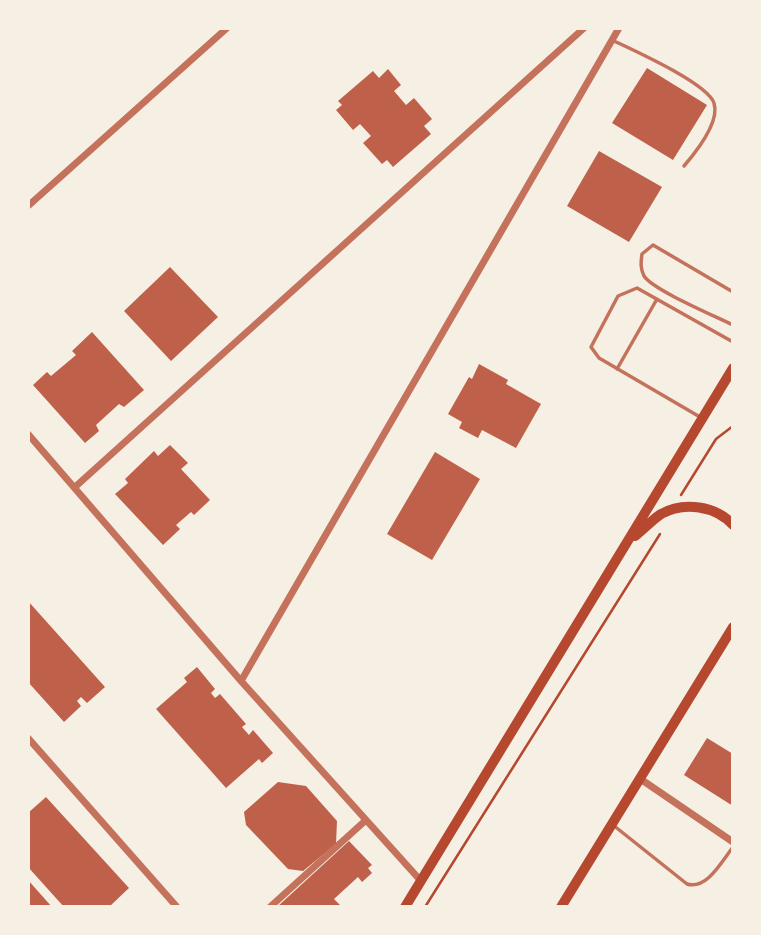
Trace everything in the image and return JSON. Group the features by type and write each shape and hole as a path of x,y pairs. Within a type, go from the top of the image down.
{"main road":[{"path":"405,907 733,368"},
{"path":"629,541 660,515 676,507 709,508 724,515 733,525"},
{"path":"561,907 733,627"}],"street":[{"path":"28,206 226,28"},
{"path":"75,486 584,28"},
{"path":"241,681 619,28"},
{"path":"28,434 241,681 421,881"},
{"path":"28,738 177,907"},
{"path":"639,778 733,844"},
{"path":"270,907 366,820"}],"lane":[{"path":"612,40 683,77 709,94 715,106 711,127 697,151 684,166"},
{"path":"733,292 653,245 642,254 640,264 646,278 658,287 733,325"},
{"path":"703,418 599,358 591,347 618,296 637,288 733,342"},
{"path":"617,369 657,299"},
{"path":"611,824 687,884 694,886 702,884 733,844"}],"path":[{"path":"676,507 682,492 716,439 733,426"},
{"path":"425,907 664,529"}],"building":[{"path":"647,68 707,105 673,160 612,123"},
{"path":"388,69 401,85 394,91 406,105 414,98 432,119 424,126 431,134 393,167 387,160 382,164 363,143 371,136 360,124 353,130 336,110 342,105 338,101 373,71 379,78"},
{"path":"599,151 662,187 629,242 567,206"},
{"path":"170,267 218,317 171,361 124,311"},
{"path":"92,332 144,390 124,407 119,404 96,425 99,431 85,443 33,385 47,372 51,376 76,355 72,351"},
{"path":"479,364 508,380 506,384 541,404 516,448 482,430 478,438 459,428 462,422 448,414"},
{"path":"170,445 188,463 181,469 210,500 194,515 191,512 176,525 180,529 163,545 115,494 128,483 125,479 154,451 158,456"},
{"path":"435,452 480,479 432,560 387,534"},
{"path":"28,601 105,687 87,703 81,697 77,701 81,706 64,722 28,682"},
{"path":"197,667 215,689 211,693 215,698 220,694 246,724 242,727 249,735 253,730 273,753 262,763 259,759 226,788 156,709 187,682 184,678"},
{"path":"707,738 733,754 733,806 684,775"},
{"path":"278,782 306,786 337,821 336,844 303,871 288,869 246,825 244,812"},
{"path":"46,797 129,888 109,907 64,907 28,867 28,813"},
{"path":"349,841 372,865 368,868 372,873 362,882 358,877 334,899 340,905 277,907"},
{"path":"28,880 52,907 28,907"}]}
